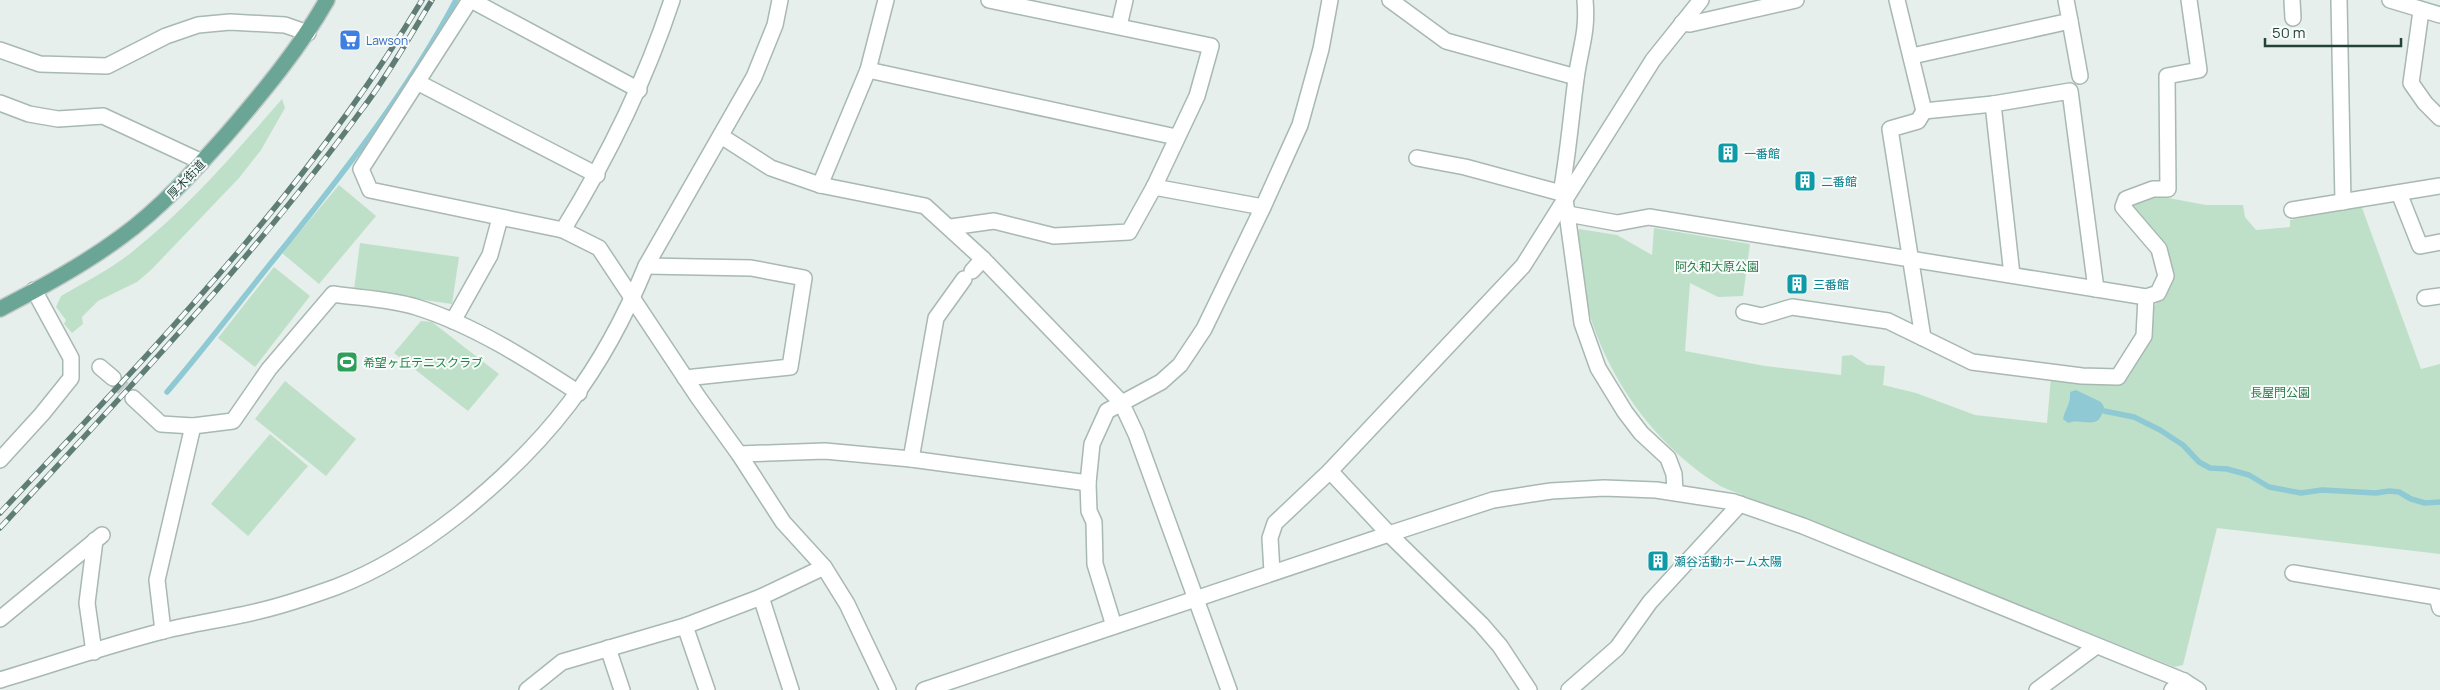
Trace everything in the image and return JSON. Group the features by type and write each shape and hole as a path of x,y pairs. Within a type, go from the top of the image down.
{"main road":[{"name":"厚木街道","path":"0,308 82,264 122,237 165,201 202,162 282,69 308,33 327,0"}],"street":[{"path":"639,90 471,0 361,169 370,190 562,230 599,248 685,378 739,454 782,522 824,567 847,604 888,690"},
{"path":"562,230 597,175 639,90 672,0"},
{"path":"0,680 163,631 259,611 337,586 384,565 434,533 494,486 550,429 579,393 602,357 632,299 646,266 754,78 775,25 780,0"},
{"path":"820,185 868,70 886,0"},
{"path":"951,227 994,222 1054,236 1129,232 1154,187 1197,96 1211,46 989,0"},
{"path":"1119,26 1125,0"},
{"path":"1114,626 1095,564 1094,522 1089,512 1088,483 1092,444 1107,411 1161,382 1180,365 1192,350 1263,207 1300,125 1321,49 1330,0"},
{"path":"1390,0 1446,41 1576,77"},
{"path":"1585,0 1587,20 1584,45 1576,77 1563,196 1568,214 1582,324 1598,368 1625,412 1641,433 1668,458 1674,474 1675,492"},
{"path":"1272,572 1270,538 1274,523 1330,471 1523,266 1563,196 1654,60 1701,0"},
{"path":"1682,23 1690,24 1796,0"},
{"path":"1897,0 1924,111 1918,121 1890,129 1923,338"},
{"path":"2066,0 2080,76"},
{"path":"1568,214 1616,223 1649,217 1910,258 2096,290 2146,297 2158,293 2166,276 2159,250 2123,207 2126,199 2153,189 2168,189 2167,76 2199,70 2189,0"},
{"path":"2292,0 2293,18"},
{"path":"2339,0 2343,202"},
{"path":"2390,0 2421,11 2440,15"},
{"path":"2421,11 2411,82 2425,103 2440,118"},
{"path":"1912,56 2070,21"},
{"path":"0,50 40,64 107,66 166,36 198,25 230,22 285,25 308,33"},
{"path":"868,70 1176,138"},
{"path":"417,82 597,175"},
{"path":"1924,111 1993,104 2070,92 2096,290"},
{"path":"0,103 29,114 58,119 103,116 202,162"},
{"path":"1993,104 2012,275"},
{"path":"721,136 770,168 820,185 925,206 951,227 1121,402 1136,434 1229,690"},
{"path":"1416,158 1465,167 1563,196"},
{"path":"2292,210 2440,186"},
{"path":"1154,187 1263,207"},
{"path":"2399,193 2420,246 2440,242"},
{"path":"453,321 490,255 500,218"},
{"path":"911,459 936,318 968,275 983,259"},
{"path":"646,266 751,268 804,278 790,367 685,378"},
{"path":"0,460 42,414 78,380 70,358 34,290"},
{"path":"133,398 161,424 193,426 233,421 269,369 333,294 415,306 453,321 504,347 579,393"},
{"path":"1744,312 1762,316 1792,307 1888,321 1972,362 2082,376 2118,377 2144,336 2146,297"},
{"path":"100,367 113,378"},
{"path":"163,631 157,580 193,426"},
{"path":"739,454 825,451 911,459 1088,483"},
{"path":"1330,471 1389,534 1481,624 1500,646 1529,690"},
{"path":"924,690 1272,572 1493,500 1551,491 1604,488 1675,492 1740,504 1812,530 2095,647 2178,686 2198,690"},
{"path":"1569,690 1617,648 1650,602 1740,504"},
{"path":"0,620 98,537 87,604 94,652"},
{"path":"527,690 562,662 685,626 761,597 824,567"},
{"path":"2293,573 2437,596 2440,608"},
{"path":"761,597 791,690"},
{"path":"685,626 708,690"},
{"path":"2037,690 2095,647"},
{"path":"608,648 622,690"}],"green space":[{"path":"282,99 285,108 261,150 239,178 151,270 137,282 98,301 82,317 83,324 72,333 64,324 66,320 56,307 61,296 115,264 153,235 211,179"},
{"path":"339,185 376,216 319,284 282,253"},
{"name":"長屋門公園","path":"2152,195 2206,205 2243,205 2245,217 2256,230 2290,227 2290,220 2361,205 2421,369 2440,364 2440,554 2217,528 2183,665 2174,667 1722,487 1700,472 1661,437 1628,396 1614,373 1590,315 1576,242 1579,229 1617,235 1652,255 1654,228 1750,244 1743,296 1718,297 1690,283 1685,351 1765,366 1841,375 1842,356 1852,355 1867,365 1885,366 1883,385 1916,393 1975,415 2047,423 2051,377 2121,384 2151,334 2152,309 2163,294 2171,275 2132,211 2134,202"},
{"path":"360,243 459,257 452,304 354,290"},
{"path":"274,267 310,296 255,367 218,338"},
{"path":"421,321 432,322 499,374 468,411 394,353"},
{"path":"285,381 356,439 326,476 255,419"},
{"path":"270,434 308,466 248,536 211,504"}],"water":[{"path":"2076,390 2101,402 2104,407 2099,420 2095,422 2068,423 2063,419 2070,400 2070,392"}],"waterway":[{"path":"167,392 356,155 399,95 456,0"},
{"path":"2104,411 2134,417 2160,430 2183,445 2199,462 2210,468 2227,469 2249,475 2269,487 2301,493 2322,490 2376,493 2389,491 2399,492 2411,499 2425,503 2440,502"}],"tunnel":[{"path":"113,378 133,398"}],"railway":[{"path":"0,513 170,330 278,204 329,138 377,70 422,0"},
{"path":"0,528 188,323 278,218 373,95 432,0"}],"place":[{"name":"Lawson","path":"350,40"},
{"name":"一番館","path":"1728,153"},
{"name":"二番館","path":"1805,181"},
{"name":"三番館","path":"1797,284"},
{"name":"希望ヶ丘テニスクラブ","path":"347,362"},
{"name":"瀬谷活動ホーム太陽","path":"1658,561"}],"park label":[{"name":"阿久和大原公園","path":"1717,266"}]}
